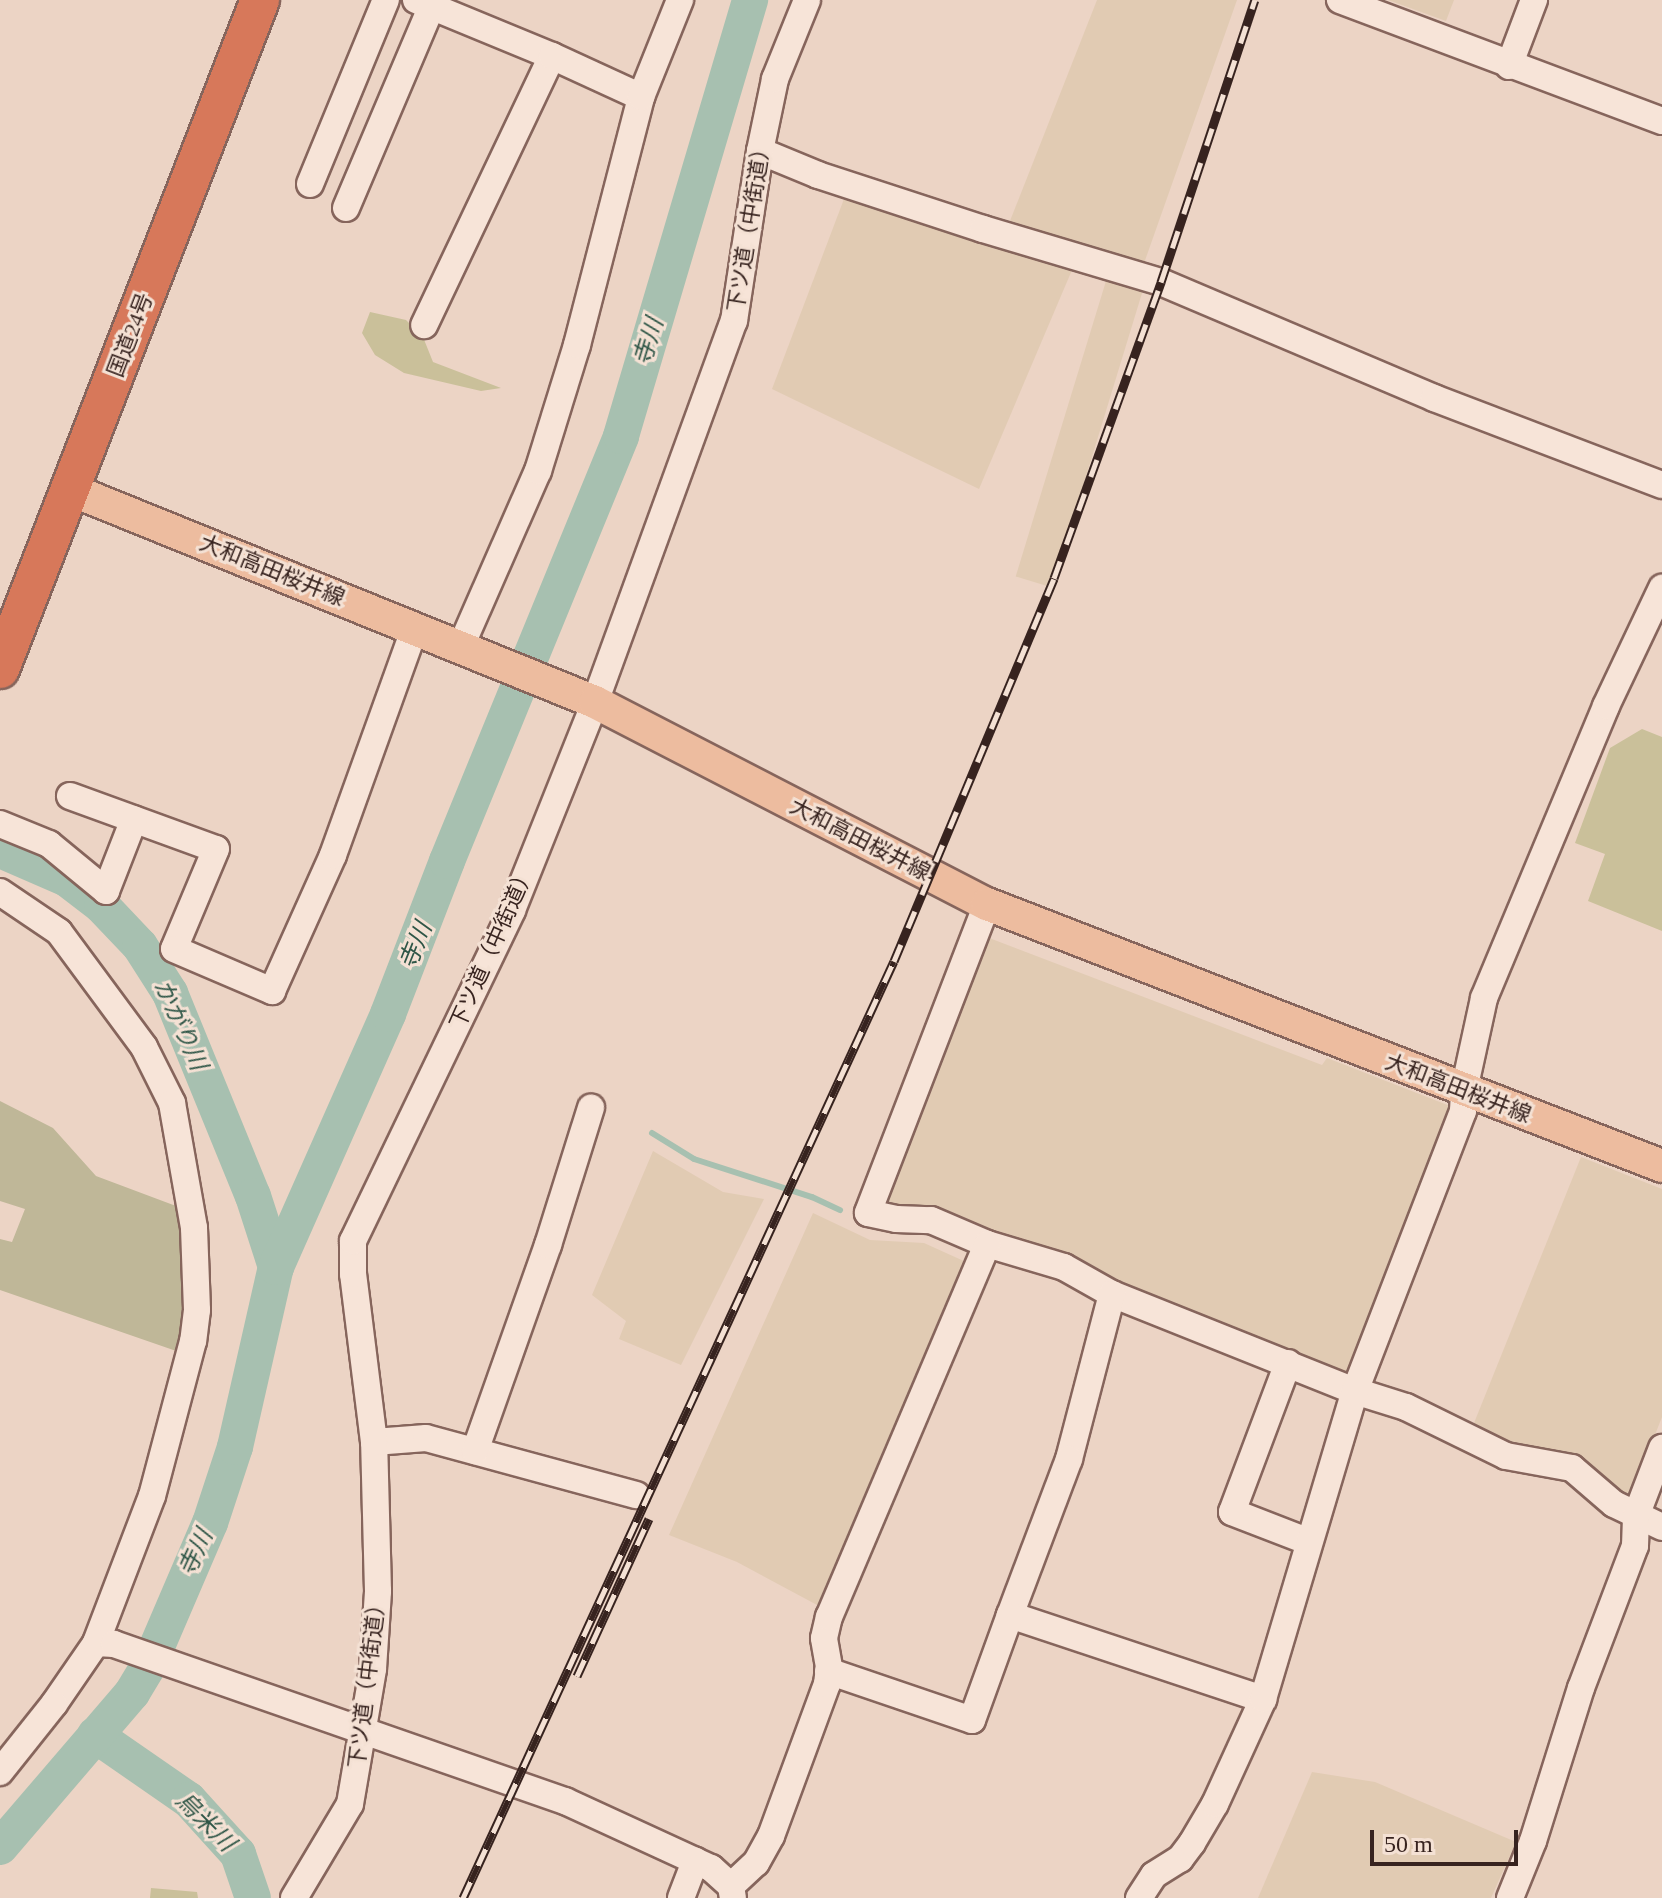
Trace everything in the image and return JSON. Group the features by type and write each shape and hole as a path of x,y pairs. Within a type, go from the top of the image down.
{"highway":[{"name":"国道24号","path":"0,669 260,0"}],"main road":[{"name":"大和高田桜井線","path":"69,489 588,698 987,904 1662,1166"}],"street":[{"path":"310,184 386,0"},
{"path":"467,648 538,471 577,345 641,97 680,0"},
{"name":"下ツ道（中街道）","path":"294,1898 350,1804 363,1734 378,1591 374,1442 353,1274 353,1241 512,910 588,698 734,321 760,151 775,79 807,0"},
{"path":"1340,0 1662,121"},
{"path":"1509,66 1534,0"},
{"path":"346,208 435,4 641,97"},
{"path":"424,325 552,56"},
{"path":"760,151 818,175 983,229 1161,282 1434,398 1662,485"},
{"path":"1139,1898 1154,1875 1180,1859 1192,1843 1215,1804 1263,1699 1307,1541 1355,1391 1463,1111 1464,1090 1484,998 1606,706 1662,588"},
{"path":"70,796 216,849 174,949 272,991 333,855 415,627"},
{"path":"0,824 49,844 106,891 134,819"},
{"path":"0,892 59,932 144,1047 172,1103 194,1228 197,1310 193,1341 152,1496 105,1644 0,1772"},
{"path":"987,904 868,1213 896,1219 931,1220 987,1244 1064,1267 1112,1294 1355,1391 1406,1407 1506,1456 1572,1468 1614,1504 1662,1527"},
{"path":"475,1451 548,1245 591,1108"},
{"path":"105,1644 363,1734 507,1779 711,1868 732,1892 756,1863 771,1836 828,1671 824,1638 829,1617 987,1244"},
{"path":"828,1671 972,1720 1069,1459 1112,1294"},
{"path":"1288,1363 1232,1512 1307,1541"},
{"path":"374,1442 426,1438 636,1495"},
{"path":"1510,1898 1533,1841 1581,1688 1635,1546 1636,1516 1662,1448"},
{"path":"1010,1615 1263,1699"},
{"path":"681,1898 695,1861"}],"shaded area":[{"path":"1097,0 1237,0 1142,269 1008,226"},
{"path":"1388,0 1454,0 1446,21"},
{"path":"847,191 1072,270 979,489 772,389"},
{"path":"1106,281 1142,292 1052,588 1016,576"},
{"path":"370,312 406,320 423,337 433,362 501,388 481,391 404,373 375,355 362,333"},
{"path":"1642,729 1662,737 1662,931 1588,901 1605,854 1575,843 1610,748"},
{"path":"984,936 1322,1065 1327,1058 1450,1106 1347,1376 876,1207"},
{"path":"0,1101 53,1128 96,1176 184,1209 189,1278 182,1353 0,1290 0,1239 12,1242 25,1209 0,1201"},
{"path":"653,1151 723,1192 764,1199 681,1365 619,1339 626,1321 592,1295"},
{"path":"1581,1157 1662,1189 1662,1417 1629,1501 1472,1428"},
{"path":"813,1213 870,1240 924,1243 966,1262 819,1606 737,1562 669,1535"},
{"path":"1312,1772 1375,1782 1516,1842 1491,1898 1258,1898"},
{"path":"151,1888 197,1892 198,1898 150,1898"}],"waterway":[{"name":"寺川","path":"0,1847 132,1693 149,1665 210,1523 235,1447 276,1267 388,1014 447,861 621,436 750,0"},
{"name":"かがり川","path":"0,850 67,879 102,906 140,946 170,993 253,1196 276,1267"},
{"path":"652,1133 694,1159 812,1197 840,1210"},
{"name":"烏米川","path":"95,1735 189,1800 238,1854 253,1898"}],"railway":[{"path":"463,1898 894,961 1054,578 1161,282 1255,0"},
{"path":"577,1676 649,1519"}]}
